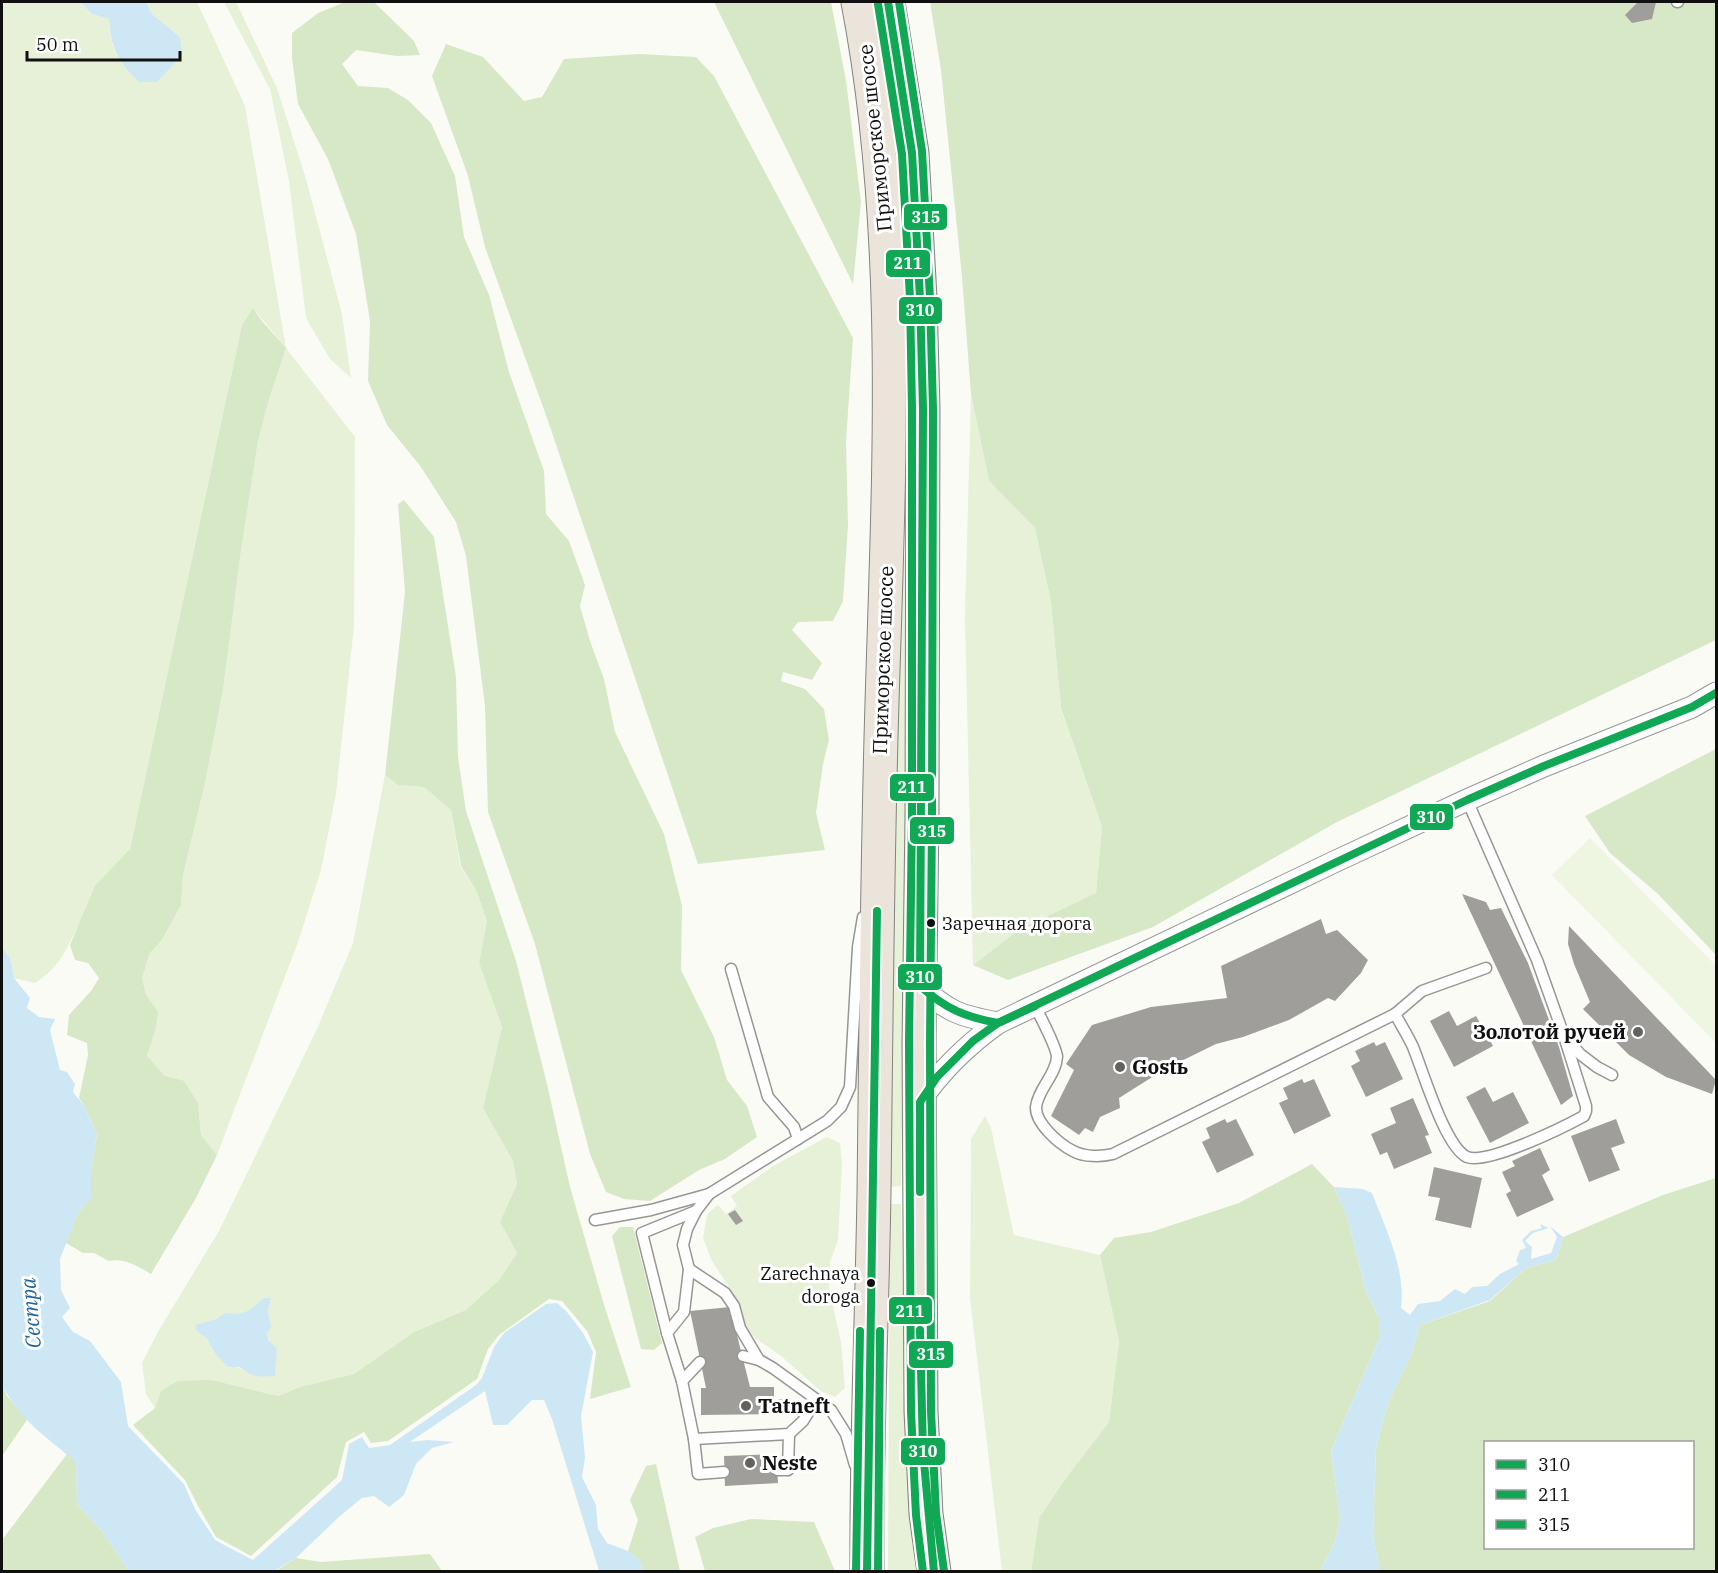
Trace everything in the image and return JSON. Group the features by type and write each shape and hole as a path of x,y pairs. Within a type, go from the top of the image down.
{"highway":[{"name":"Приморское шоссе","path":"858,2 868,53 880,165 888,303 890,416 879,816 867,1572"},
{"name":"Приморское шоссе","path":"888,2 912,153 920,298 923,409 920,986 921,1411 926,1514 934,1572"},
{"path":"887,535 923,535"}],"street":[{"path":"920,1102 953,1059 998,1023 1467,800 1544,766 1692,707 1716,693"},
{"path":"920,986 949,1010 998,1023"}],"lane":[{"path":"1395,1014 1412,1045 1449,1136 1458,1151 1469,1158 1482,1158 1505,1152 1584,1116 1586,1106 1537,960 1467,800"},
{"path":"595,1220 709,1194 827,1121 841,1107 850,1087 858,947 879,816"},
{"path":"1035,1006 1057,1054 1055,1065 1036,1105 1036,1117 1043,1126 1073,1151 1100,1157 1113,1154 1395,1014 1422,991 1486,968"},
{"path":"731,969 768,1097 794,1127 798,1139"},
{"path":"1563,1033 1580,1054 1612,1075"},
{"path":"667,1333 684,1312 689,1269 683,1245 687,1229 696,1211 709,1194"},
{"path":"696,1211 642,1233 667,1333 682,1380 694,1439 698,1474 724,1472"},
{"path":"689,1269 725,1293 734,1306 740,1328 759,1360"},
{"path":"743,1356 759,1360 773,1368 831,1410 846,1434 867,1504"},
{"path":"682,1380 700,1362"},
{"path":"694,1439 789,1434 803,1421 816,1400"},
{"path":"777,1470 788,1470 789,1434"}],"green space":[{"path":"2,2 80,2 92,14 109,19 109,29 116,54 132,75 139,82 157,82 180,37 152,14 146,2 197,2 245,106 286,348 253,308 242,325 130,849 98,892 58,962 35,983 13,978 10,958 2,948"},
{"path":"224,2 236,2 277,88 306,179 342,314 351,378 330,359 306,318 289,181 270,89"},
{"path":"345,2 374,2 414,41 420,55 397,56 356,50 342,64 358,86 388,88 408,100 431,123 455,176 464,237 489,295 509,372 544,471 546,514 569,541 585,585 580,606 604,679 615,732 664,834 682,906 681,970 714,1037 727,1080 747,1106 757,1137 725,1159 699,1170 650,1201 624,1199 606,1192 590,1154 535,944 488,812 485,706 466,556 456,522 421,467 387,425 368,381 370,321 356,234 328,159 298,104 292,58 292,33 318,13"},
{"path":"714,2 831,2 846,81 861,202 853,284"},
{"path":"930,2 1716,2 1716,640 1337,822 1153,927 1008,980 973,965 1020,929 1096,893 1102,827 1061,708 1051,602 1035,528 989,481 971,394 962,277 941,70"},
{"path":"446,44 483,57 524,101 542,97 564,59 639,54 696,57 714,76 853,338 846,441 848,525 843,601 833,621 798,622 792,630 822,663 812,680 783,672 781,681 805,689 824,709 829,740 816,813 825,850 698,864 547,418 485,247 468,176 432,76"},
{"path":"253,308 286,348 258,441 223,690 205,783 183,875 181,905 162,940 150,953 142,978 146,995 158,1012 156,1028 147,1056 165,1076 184,1081 198,1103 201,1135 217,1155 196,1198 151,1274 126,1262 109,1261 94,1253 83,1253 66,1243 78,1213 91,1198 91,1169 97,1135 79,1098 88,1055 87,1043 67,1035 69,1015 91,991 99,978 88,963 75,960 70,945 95,886 130,849 242,325"},
{"path":"286,348 355,437 354,626 336,794 321,870 298,942 217,1155 201,1135 198,1103 165,1076 147,1056 156,1028 157,1012 146,995 142,978 150,953 162,940 181,905 183,875 205,783 223,690 258,441"},
{"path":"971,394 989,481 1035,528 1051,602 1061,709 1102,827 1096,893 1020,929 973,965 965,616"},
{"path":"404,500 434,537 456,677 458,757 466,811 516,961 570,1187 605,1308 631,1387 590,1399 596,1352 587,1331 562,1301 549,1299 499,1335 488,1349 477,1379 388,1441 371,1443 364,1432 346,1442 337,1477 251,1556 216,1537 185,1480 133,1425 155,1408 161,1391 178,1381 212,1380 278,1396 300,1387 354,1374 414,1332 466,1310 499,1280 517,1253 500,1222 517,1184 513,1161 483,1108 502,1027 479,963 487,921 476,890 461,866 451,810 424,787 398,785 385,775 405,592 398,504"},
{"path":"910,555 901,1186 890,1187 900,556"},
{"path":"1716,749 1716,955 1658,894 1610,853 1585,816"},
{"path":"385,775 398,785 424,787 451,810 460,866 476,890 487,922 479,963 502,1027 483,1108 513,1161 517,1184 500,1222 517,1253 499,1280 466,1310 414,1332 354,1374 300,1387 278,1396 212,1380 161,1391 155,1408 146,1394 142,1363 159,1330 219,1231 317,1029 353,943","holes":["263,1298 271,1298 267,1333 276,1359 275,1375 246,1372 216,1355 207,1339 195,1325 216,1319 225,1313 247,1311"]},
{"path":"1590,838 1716,966 1716,1043 1552,875"},
{"path":"985,1116 991,1128 1014,1235 1100,1255 1119,1341 1109,1422 1039,1518 1031,1571 1002,1571 970,1298 971,1139"},
{"path":"827,1137 840,1143 842,1165 838,1240 830,1262 829,1289 841,1342 845,1388 835,1397 822,1392 781,1356 755,1338 743,1324 736,1298 712,1261 703,1238 707,1214 718,1205 726,1214 737,1206 731,1196 773,1166"},
{"path":"1312,1164 1334,1187 1348,1219 1365,1289 1379,1318 1379,1339 1331,1451 1340,1518 1335,1542 1320,1571 1031,1572 1039,1518 1109,1422 1119,1341 1100,1255 1114,1238 1151,1232 1239,1203"},
{"path":"1716,1178 1716,1571 1380,1572 1373,1534 1376,1448 1388,1403 1411,1355 1420,1325 1490,1301 1526,1268 1556,1260 1563,1237 1663,1195"},
{"path":"890,1204 901,1204 906,1420 917,1571 888,1572"},
{"path":"620,1227 633,1227 662,1343 654,1350 641,1349 612,1236"},
{"path":"2,1383 7,1396 27,1420 2,1456"},
{"path":"67,1454 76,1462 77,1504 101,1530 129,1571 2,1572 2,1540"},
{"path":"656,1464 680,1571 642,1571 641,1562 628,1551 638,1520 630,1500 646,1466"},
{"path":"751,1519 814,1522 835,1571 705,1571 695,1537 713,1528"},
{"path":"430,1554 442,1571 274,1572 296,1558 321,1562"}],"water":[{"path":"80,2 146,2 152,14 180,37 182,55 157,82 139,82 117,54 111,38 109,19 92,14"},
{"name":"Сестра","path":"2,948 10,958 14,978 30,998 27,1008 39,1017 55,1019 50,1030 60,1070 67,1072 75,1084 73,1092 85,1107 97,1135 91,1169 91,1198 78,1213 60,1259 61,1290 70,1308 62,1317 73,1332 90,1341 121,1382 128,1426 184,1484 195,1509 215,1540 253,1560 342,1480 349,1444 362,1437 369,1448 390,1445 476,1385 482,1378 494,1347 504,1333 546,1304 557,1303 583,1333 593,1352 581,1416 585,1458 582,1477 596,1505 598,1529 607,1543 628,1551 641,1562 642,1571 599,1571 544,1400 532,1400 507,1425 493,1425 485,1391 410,1442 428,1440 454,1442 432,1448 416,1464 404,1495 389,1507 374,1496 362,1498 296,1558 274,1571 129,1571 101,1530 77,1504 76,1462 24,1417 2,1383"},
{"path":"1334,1187 1363,1189 1372,1193 1398,1264 1401,1279 1401,1308 1410,1315 1418,1304 1440,1301 1455,1289 1465,1294 1472,1287 1487,1286 1500,1274 1519,1264 1516,1261 1520,1250 1526,1248 1522,1240 1531,1231 1542,1228 1540,1224 1549,1228 1533,1233 1525,1241 1532,1247 1531,1259 1551,1253 1557,1237 1550,1226 1563,1237 1556,1260 1526,1268 1490,1300 1420,1325 1411,1355 1388,1403 1376,1448 1373,1534 1380,1571 1320,1571 1335,1542 1340,1518 1331,1451 1379,1339 1379,1318 1365,1289 1348,1219"},
{"path":"263,1298 271,1298 268,1311 271,1327 267,1333 269,1341 277,1348 275,1376 256,1376 239,1367 228,1367 216,1355 207,1339 196,1330 195,1325 216,1319 225,1313 247,1311"}],"building":[{"path":"1638,2 1656,2 1652,19 1632,23 1625,15"},
{"path":"1462,894 1486,902 1490,910 1501,908 1528,963 1559,1047 1573,1096 1561,1105"},
{"path":"1321,919 1326,934 1337,930 1368,960 1361,973 1335,1001 1328,998 1289,1020 1216,1044 1165,1069 1119,1098 1120,1108 1100,1117 1093,1132 1085,1128 1079,1135 1051,1116 1074,1070 1066,1064 1092,1025 1151,1007 1227,998 1221,966"},
{"name":"Золотой ручей","path":"1569,926 1716,1080 1712,1094 1666,1077 1629,1055 1583,1009 1590,1002 1568,944"},
{"path":"1449,1011 1457,1026 1476,1016 1493,1046 1454,1067 1430,1021"},
{"path":"1374,1042 1376,1046 1385,1042 1403,1079 1366,1097 1351,1066 1360,1061 1355,1051"},
{"path":"1302,1079 1304,1083 1314,1079 1331,1116 1294,1134 1279,1103 1288,1099 1283,1088"},
{"path":"1485,1087 1493,1102 1513,1092 1529,1123 1490,1143 1466,1097"},
{"path":"1413,1098 1429,1135 1425,1136 1432,1153 1394,1169 1387,1152 1380,1155 1371,1134 1396,1123 1390,1108"},
{"path":"1225,1119 1227,1123 1236,1119 1254,1155 1217,1173 1202,1142 1210,1138 1206,1128"},
{"path":"1616,1119 1625,1143 1611,1148 1620,1170 1589,1182 1571,1136"},
{"path":"1540,1148 1550,1170 1542,1175 1554,1200 1517,1217 1506,1194 1511,1191 1502,1172 1515,1166 1512,1161"},
{"path":"1434,1167 1482,1178 1471,1228 1435,1220 1440,1198 1428,1196"},
{"path":"735,1210 743,1221 736,1225 728,1214"},
{"path":"730,1307 750,1387 774,1387 774,1399 790,1399 791,1414 701,1415 701,1388 706,1388 690,1311"},
{"name":"Neste","path":"776,1454 778,1483 725,1486 724,1456"}],"transit line":[{"name":"310","path":"888,2 912,153 920,298 923,409 920,986 929,994 956,1011 998,1023 1467,800 1544,766 1692,707 1716,693"},
{"name":"315","path":"899,2 922,151 930,298 933,409 931,1411 936,1513 944,1571"},
{"name":"211","path":"878,4 902,154 910,298 912,409 912,815 909,1043 911,1411 916,1515 923,1572"},
{"name":"310","path":"867,1572 877,911"},
{"name":"310","path":"920,1192 920,1102 937,1077 973,1041 998,1023 1035,1006"},
{"name":"310","path":"920,1330 923,1451 934,1572"},
{"name":"315","path":"856,1572 860,1331"},
{"name":"211","path":"878,1572 880,1331"}],"place":[{"name":"Заречная дорога","path":"931,923"},
{"name":"Золотой ручей","path":"1638,1032"},
{"name":"Gostь","path":"1120,1067"},
{"name":"Zarechnaya doroga","path":"871,1283"},
{"name":"Tatneft","path":"746,1406"},
{"name":"Neste","path":"750,1463"}]}
